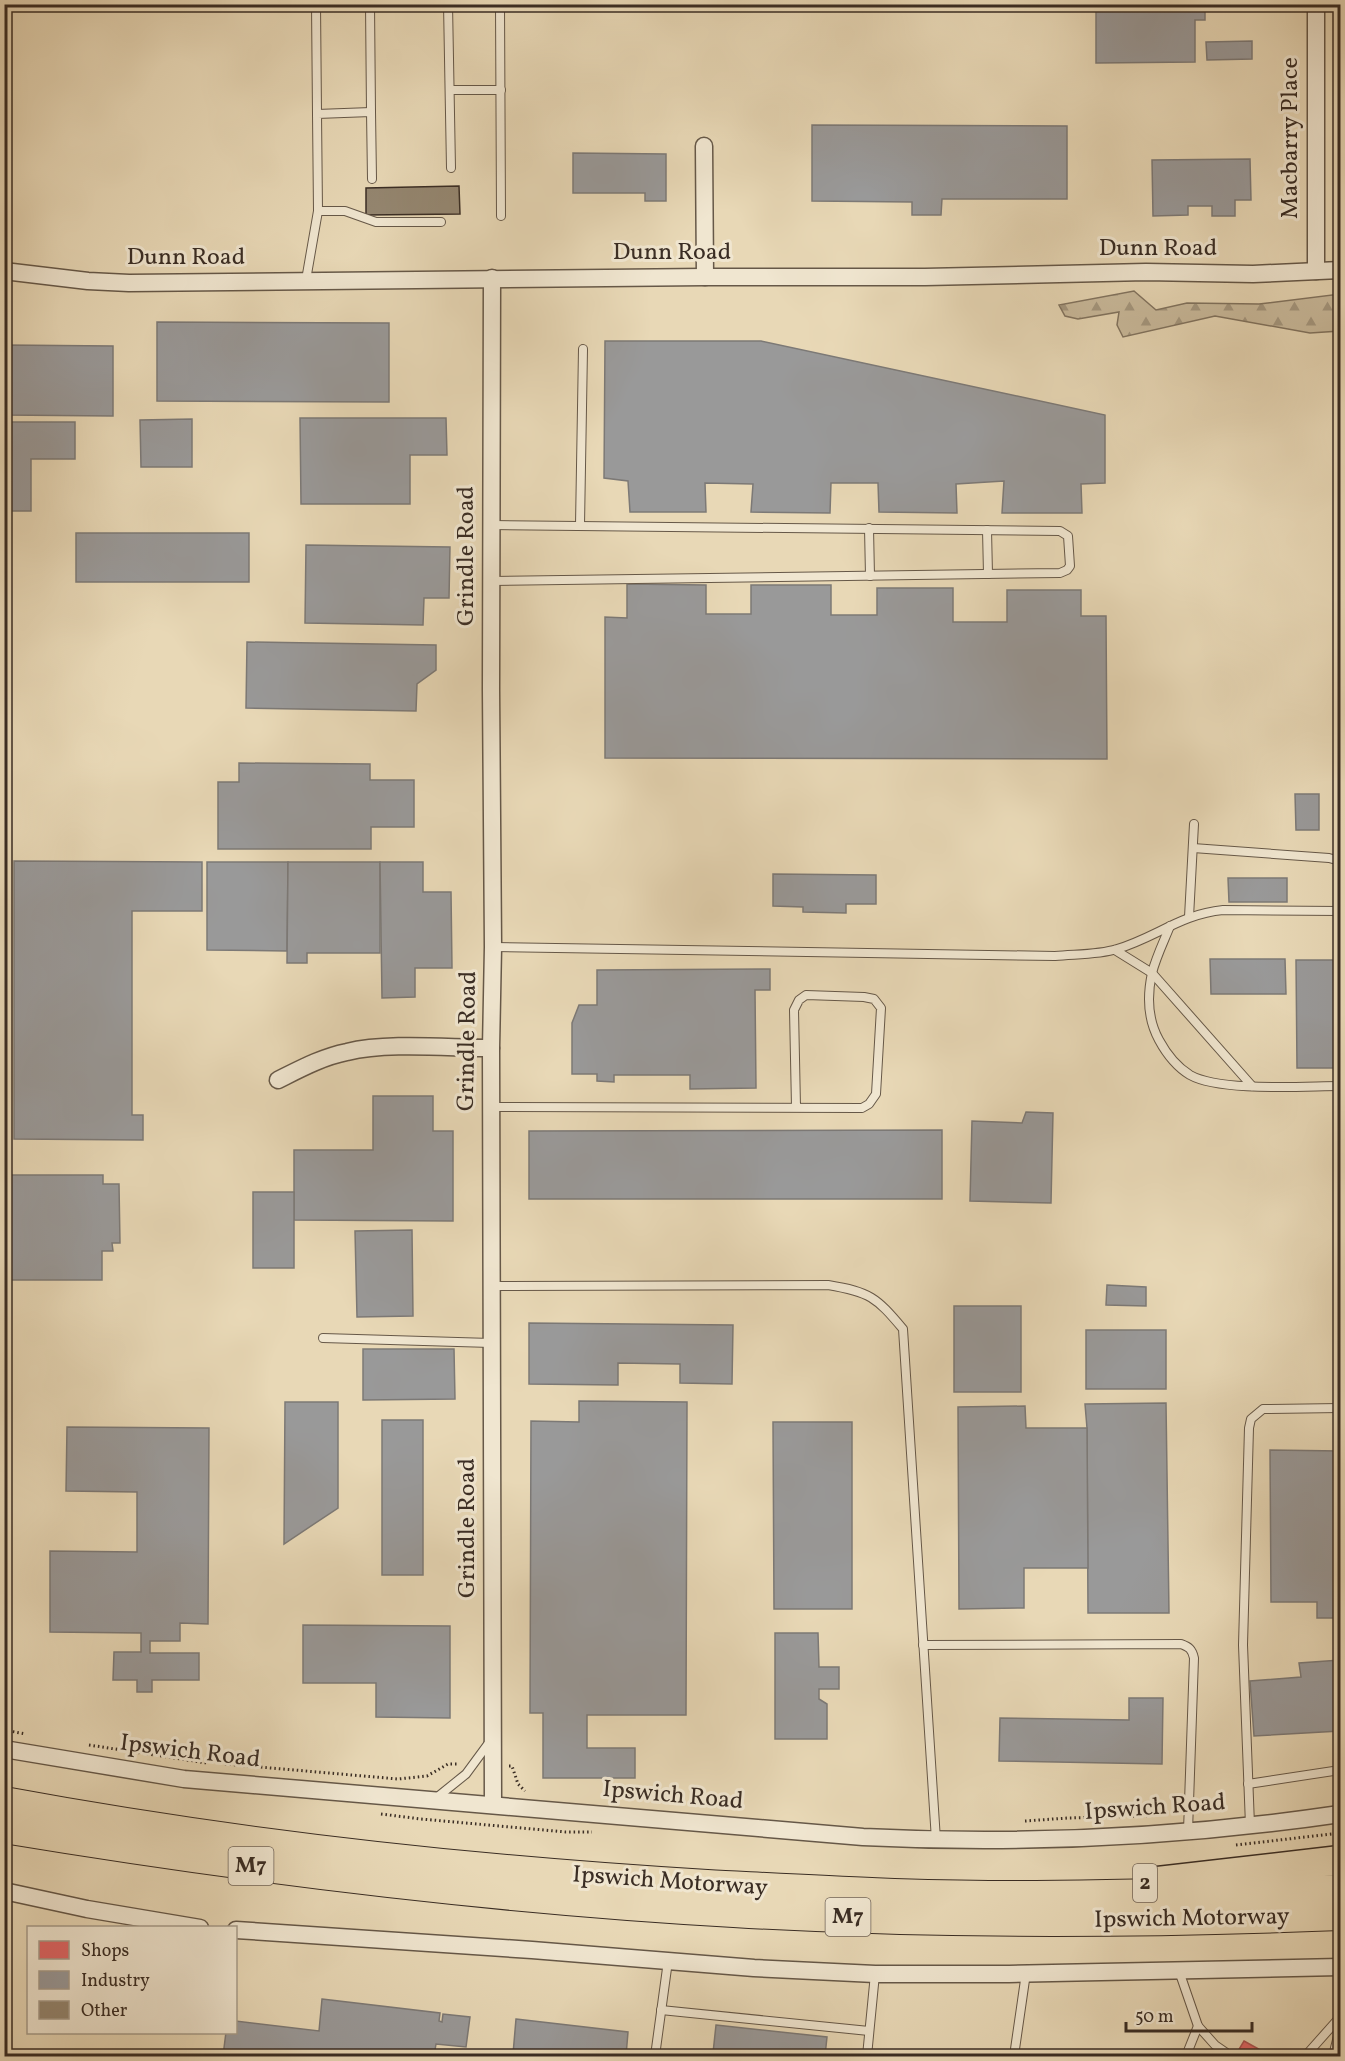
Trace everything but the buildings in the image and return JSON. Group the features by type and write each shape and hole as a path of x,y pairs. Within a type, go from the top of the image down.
{"highway":[{"name":"Ipswich Motorway","path":"4,1802 119,1822 227,1837 549,1874 811,1891 1002,1896 1341,1890"},
{"name":"Ipswich Motorway","path":"4,1828 269,1868 498,1895 597,1903 843,1917 1069,1922 1199,1921 1341,1916"},
{"name":"2","path":"1002,1896 1287,1868 1341,1860"},
{"path":"1199,1921 1341,1934"}],"street":[{"name":"Macbarry Place","path":"1316,4 1316,271"},
{"path":"704,146 705,277"},
{"name":"Dunn Road","path":"4,271 88,281 129,283 492,278 925,277 1146,272 1253,274 1341,270"},
{"name":"Grindle Road","path":"492,278 493,1805"},
{"path":"278,1080 320,1060 348,1051 382,1047 491,1048"},
{"name":"Ipswich Road","path":"4,1749 184,1779 863,1838 936,1841 1102,1837 1188,1831 1341,1814"},
{"path":"4,1891 87,1909 188,1926"},
{"path":"237,1930 754,1968 875,1974 1341,1967"}],"lane":[{"path":"306,280 318,211 316,4"},
{"path":"370,4 372,179"},
{"path":"448,4 451,168"},
{"path":"500,4 501,216"},
{"path":"450,90 501,90"},
{"path":"316,114 371,112"},
{"path":"318,211 345,211 376,222 441,222"},
{"path":"580,525 583,349"},
{"path":"491,525 1060,531 1068,536 1070,566 1060,573 492,581"},
{"path":"869,528 870,576"},
{"path":"987,530 988,574"},
{"path":"1189,917 1194,824"},
{"path":"1193,848 1329,858 1341,861"},
{"path":"494,947 1055,956 1114,950 1143,940 1204,912 1223,910 1341,911"},
{"path":"1170,926 1152,973 1149,1011 1153,1029 1163,1048 1176,1063 1189,1074 1209,1082 1252,1086 1341,1086"},
{"path":"1114,950 1152,973 1252,1086"},
{"path":"491,1107 862,1108 876,1094 881,1008 874,999 806,995 799,1000 794,1010 796,1107"},
{"path":"492,1286 828,1285 859,1290 882,1304 903,1329 936,1841"},
{"path":"323,1338 491,1343"},
{"path":"1250,1825 1243,1645 1249,1428 1251,1419 1263,1409 1341,1408"},
{"path":"923,1645 1180,1644 1192,1650 1194,1658 1188,1831"},
{"path":"434,1800 466,1774 492,1738"},
{"path":"1248,1784 1341,1770"},
{"path":"655,2056 668,1961"},
{"path":"1179,1971 1198,2026 1215,2045 1231,2056"},
{"path":"1014,2056 1026,1973"},
{"path":"867,2056 875,1974"},
{"path":"662,2010 869,2031"},
{"path":"1303,2056 1341,2017"},
{"path":"1186,2056 1198,2026"},
{"path":"1333,2056 1341,2028"}],"path":[{"path":"4,1730 35,1736"},
{"path":"86,1744 209,1763"},
{"path":"220,1764 398,1779 427,1776 448,1764 462,1765"},
{"path":"509,1766 512,1766 514,1777 522,1789 533,1793"},
{"path":"1022,1822 1068,1818 1154,1816"}],"green space":[{"path":"1134,291 1156,310 1187,303 1259,304 1340,294 1340,331 1310,333 1215,316 1123,337 1117,325 1119,312 1078,319 1065,316 1059,305"}]}
